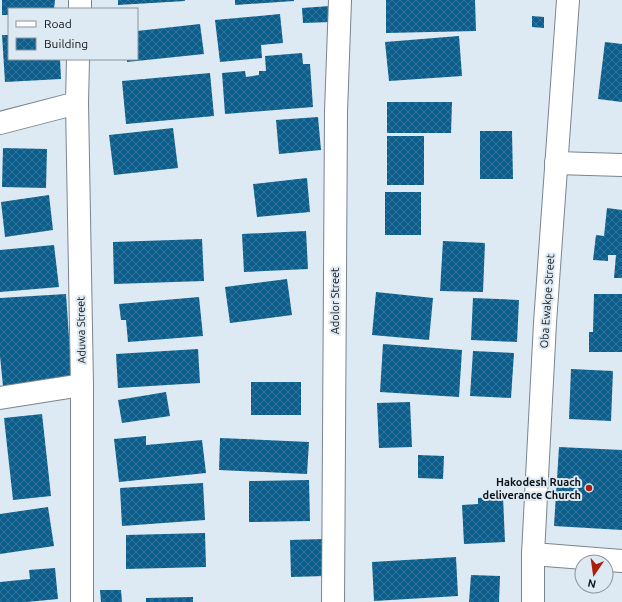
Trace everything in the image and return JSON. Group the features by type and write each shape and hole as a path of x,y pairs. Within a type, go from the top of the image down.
{"street":[{"name":"Adolor Street","path":"333,602 336,112 340,0"},
{"name":"Oba Ewakpe Street","path":"533,602 545,323 568,0"},
{"name":"Aduwa Street","path":"78,60 77,103 82,385 82,602"},
{"path":"0,123 77,103"},
{"path":"556,163 622,165"},
{"path":"0,398 82,385"},
{"path":"534,554 622,561"}],"building":[{"path":"2,0 55,0 54,8 8,8 8,15 2,15"},
{"path":"118,0 185,0 185,1 118,5"},
{"path":"235,0 294,0 294,1 235,5"},
{"path":"386,0 475,0 476,31 386,33"},
{"path":"330,6 331,22 303,23 302,8"},
{"path":"280,14 283,43 261,45 262,58 220,62 215,20"},
{"path":"532,16 544,17 544,28 532,27"},
{"path":"200,24 204,54 127,62 127,60 138,60 138,31"},
{"path":"2,35 8,35 8,60 60,60 61,79 5,82"},
{"path":"459,36 462,76 389,81 385,42"},
{"path":"605,42 622,44 622,102 598,99"},
{"path":"302,53 303,64 310,64 313,107 225,114 222,73 245,71 246,77 259,75 259,71 266,71 265,56"},
{"path":"210,73 214,116 126,124 122,81"},
{"path":"387,102 452,102 451,133 387,133"},
{"path":"318,117 321,150 279,154 276,120"},
{"path":"173,128 178,168 114,175 109,135"},
{"path":"480,131 512,131 513,179 480,179"},
{"path":"387,136 424,136 424,185 387,185"},
{"path":"3,148 47,149 46,188 2,187"},
{"path":"307,178 310,212 257,217 253,184"},
{"path":"385,192 421,192 421,235 385,235"},
{"path":"49,195 53,230 5,237 1,202"},
{"path":"607,208 622,210 622,278 614,278 616,255 608,255 608,261 593,260 596,235 604,236"},
{"path":"306,231 308,269 244,272 242,234"},
{"path":"202,239 204,281 114,284 113,242"},
{"path":"443,241 485,243 483,292 440,291"},
{"path":"54,245 59,287 0,292 0,250"},
{"path":"287,279 292,315 230,323 225,287"},
{"path":"376,292 433,298 429,340 372,335"},
{"path":"66,294 72,382 3,386 0,356 0,298"},
{"path":"594,294 622,294 622,352 589,352 589,332 593,332"},
{"path":"199,297 203,336 128,342 126,320 121,320 119,304"},
{"path":"473,298 519,300 517,342 471,340"},
{"path":"383,344 462,350 459,397 380,392"},
{"path":"198,349 200,383 118,388 116,354"},
{"path":"473,351 514,353 511,398 470,396"},
{"path":"571,369 613,371 611,421 569,419"},
{"path":"251,382 301,382 301,415 251,415"},
{"path":"166,392 170,416 122,423 118,400"},
{"path":"410,402 412,447 379,448 377,403"},
{"path":"42,414 51,496 13,500 4,418"},
{"path":"146,436 146,445 202,440 206,473 119,482 114,439"},
{"path":"220,438 309,442 307,474 219,470"},
{"name":"Hakodesh Ruach deliverance Church","path":"559,447 622,450 622,530 554,526"},
{"path":"418,455 444,456 443,479 418,478"},
{"path":"309,480 310,521 249,522 249,481"},
{"path":"203,483 205,520 122,526 120,488"},
{"path":"503,496 505,542 464,544 462,505 478,504 478,498"},
{"path":"48,507 54,546 0,554 0,514"},
{"path":"205,533 206,567 126,569 126,535"},
{"path":"324,539 325,576 291,577 290,540"},
{"path":"456,557 458,596 374,601 372,562"},
{"path":"55,568 58,599 27,602 0,602 0,582 30,579 29,570"},
{"path":"471,575 500,576 499,602 469,602"},
{"path":"100,590 121,590 122,602 101,602"},
{"path":"193,597 193,602 146,602 146,598"}],"place":[{"name":"Hakodesh Ruach deliverance Church","path":"589,488"}]}
